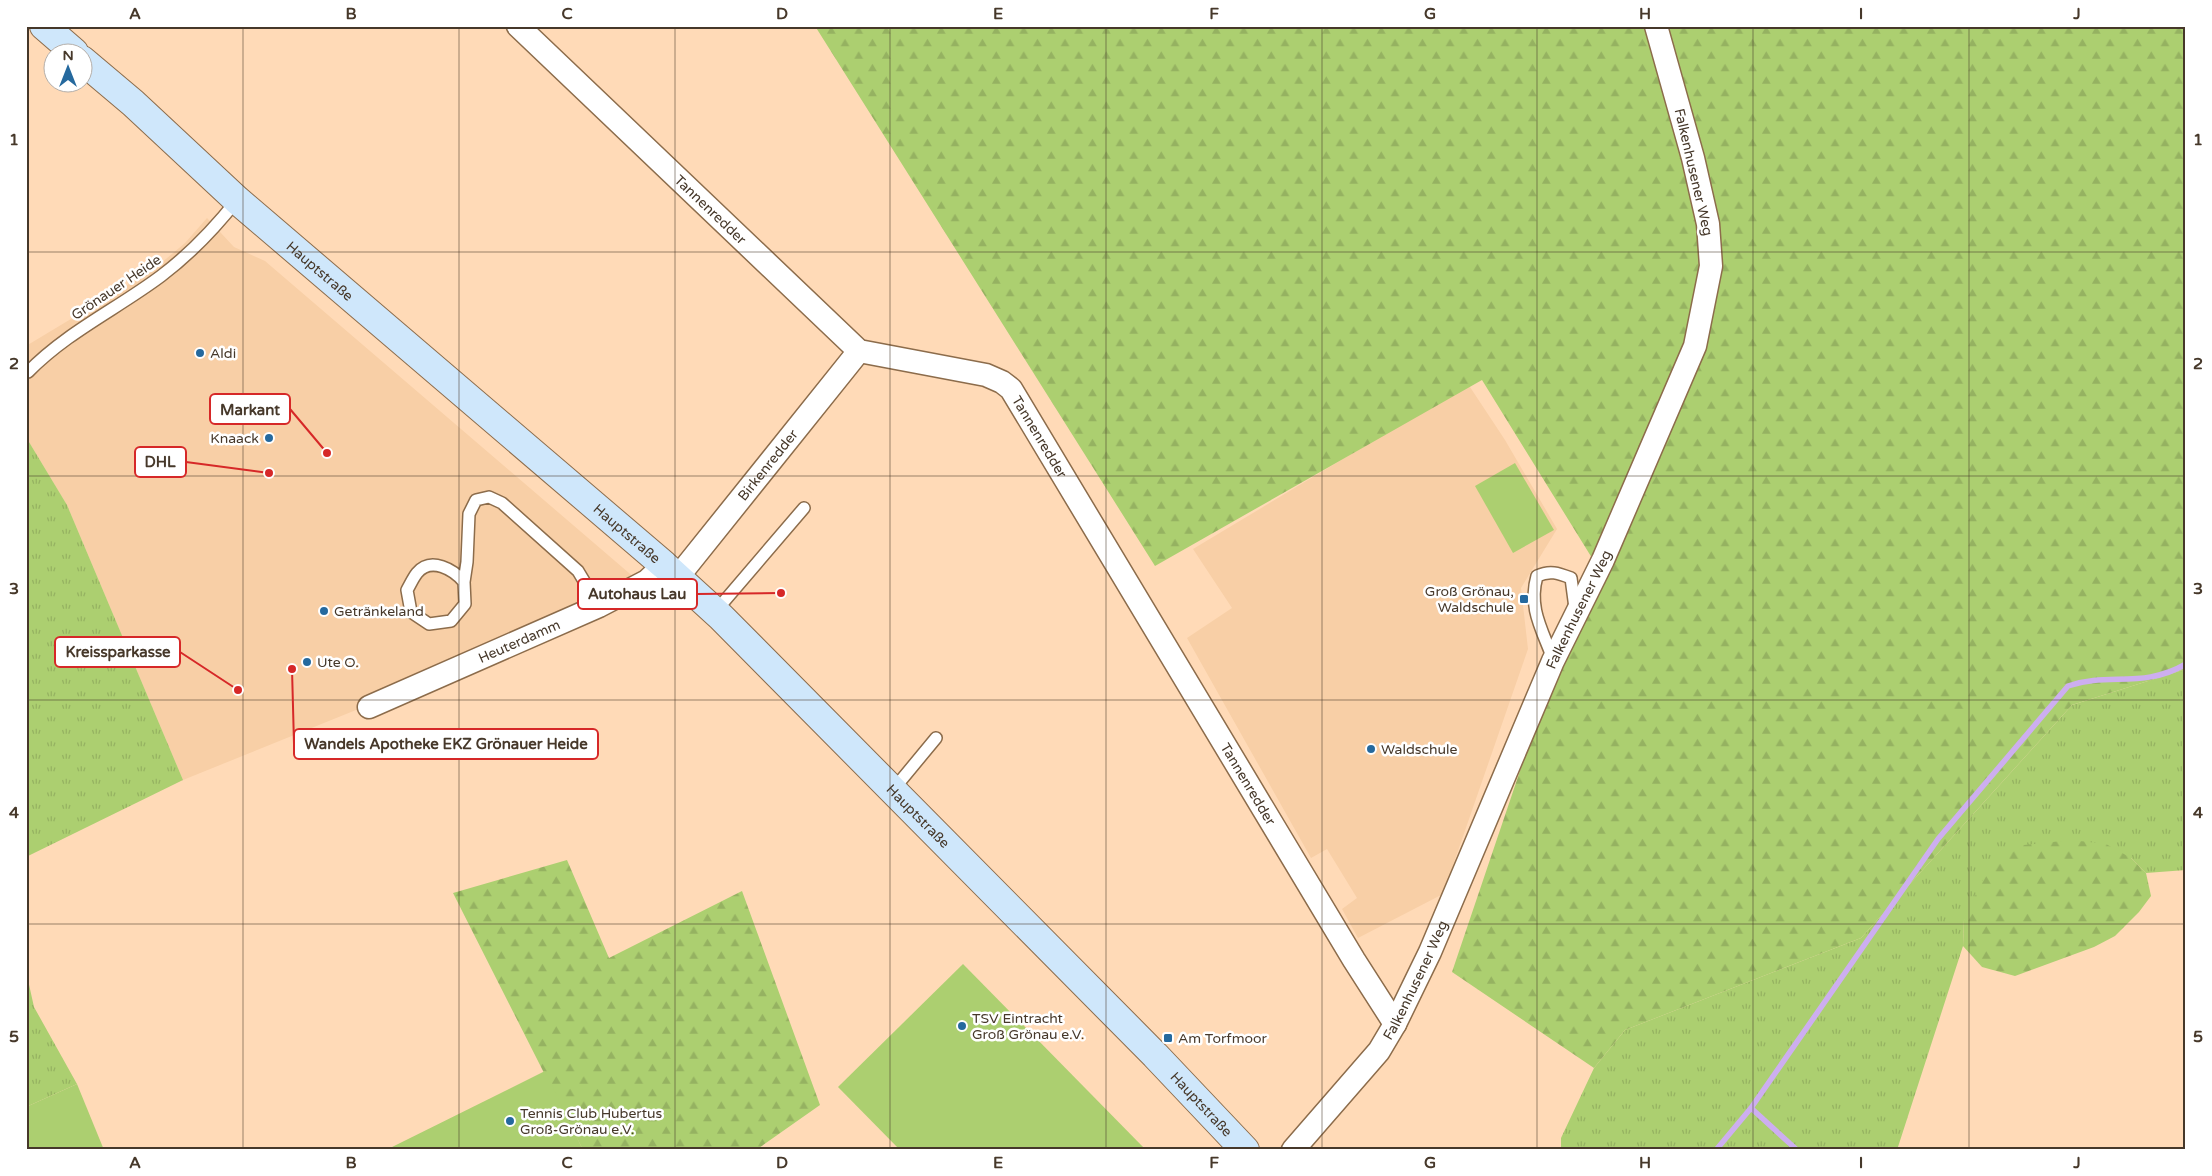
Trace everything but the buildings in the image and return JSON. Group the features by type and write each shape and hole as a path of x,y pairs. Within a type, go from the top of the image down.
{"main road":[{"path":"44,26 62,42"},
{"name":"Hauptstraße","path":"92,68 133,103 237,200 671,572 715,612 1156,1055 1245,1150"}],"street":[{"name":"Tannenredder","path":"518,26 859,351 986,375 1002,382 1011,389 1354,960 1396,1024"},
{"name":"Falkenhusener Weg","path":"1293,1150 1379,1051 1396,1024 1430,952 1553,661 1602,560 1695,346 1711,266 1708,224 1693,158 1656,26"},
{"name":"Birkenredder","path":"671,572 859,351"},
{"name":"Heuterdamm","path":"369,706 599,606 671,572"}],"lane":[{"name":"Grönauer Heide","path":"28,372 44,356 82,327 161,276 195,248 237,200"},
{"path":"464,582 456,572 444,566 430,566 418,571 407,590 411,612 429,624 451,621 465,604 464,582 467,562 469,514 476,500 489,497 502,503 578,571 599,606"},
{"path":"715,612 804,508"},
{"path":"1553,661 1533,604 1533,590 1537,576 1547,572 1556,572 1571,578 1575,613"},
{"path":"893,790 936,738"}],"shaded area":[{"path":"207,218 234,247 265,261 650,591 183,780 67,505 26,437 26,346 154,269 185,243"},
{"name":"Waldschule","path":"1468,384 1505,440 1557,529 1521,588 1528,649 1443,894 1358,938 1342,909 1357,898 1327,849 1311,858 1187,638 1232,608 1193,549"}],"green space":[{"path":"815,26 2186,26 2186,669 2072,705 1861,938 1625,1030 1594,1068 1452,972 1592,558 1482,380 1155,566"},
{"path":"26,437 67,505 183,780 26,857"},
{"path":"1515,463 1554,530 1513,553 1475,486"},
{"path":"2186,669 2186,870 2146,873 2131,858 1964,920 1963,946 1897,1150 1561,1150 1561,1138 1594,1068 1625,1030 1861,938 2072,705"},
{"path":"2071,840 2106,844 2131,858 2146,873 2151,896 2139,912 2115,936 2094,947 2015,976 1982,967 1963,946 1964,920 1989,866 2024,845"},
{"path":"567,860 609,958 742,891 820,1105 756,1150 583,1150 453,893"},
{"name":"TSV Eintracht Groß Grönau e.V.","path":"963,964 1144,1150 900,1150 838,1087"},
{"path":"26,971 34,1007 77,1084 26,1107"},
{"path":"545,1071 583,1150 386,1150"},
{"path":"77,1084 104,1150 26,1150 26,1107"}],"waterway":[{"path":"1716,1150 1751,1108 1938,839 2068,686 2098,680 2155,676 2170,672 2186,664"},
{"path":"1751,1108 1797,1150"}],"place":[{"name":"Aldi","path":"200,353"},
{"name":"Knaack","path":"269,438"},
{"name":"Markant","path":"327,453"},
{"name":"DHL","path":"269,473"},
{"name":"Autohaus Lau","path":"781,593"},
{"name":"Groß Grönau, Waldschule","path":"1524,599"},
{"name":"Getränkeland","path":"324,611"},
{"name":"Ute O.","path":"307,662"},
{"name":"Wandels Apotheke EKZ Grönauer Heide","path":"292,669"},
{"name":"Kreissparkasse","path":"238,690"},
{"name":"Waldschule","path":"1371,749"},
{"name":"TSV Eintracht Groß Grönau e.V.","path":"962,1026"},
{"name":"Am Torfmoor","path":"1168,1038"},
{"name":"Tennis Club Hubertus Groß-Grönau e.V.","path":"510,1121"}]}
